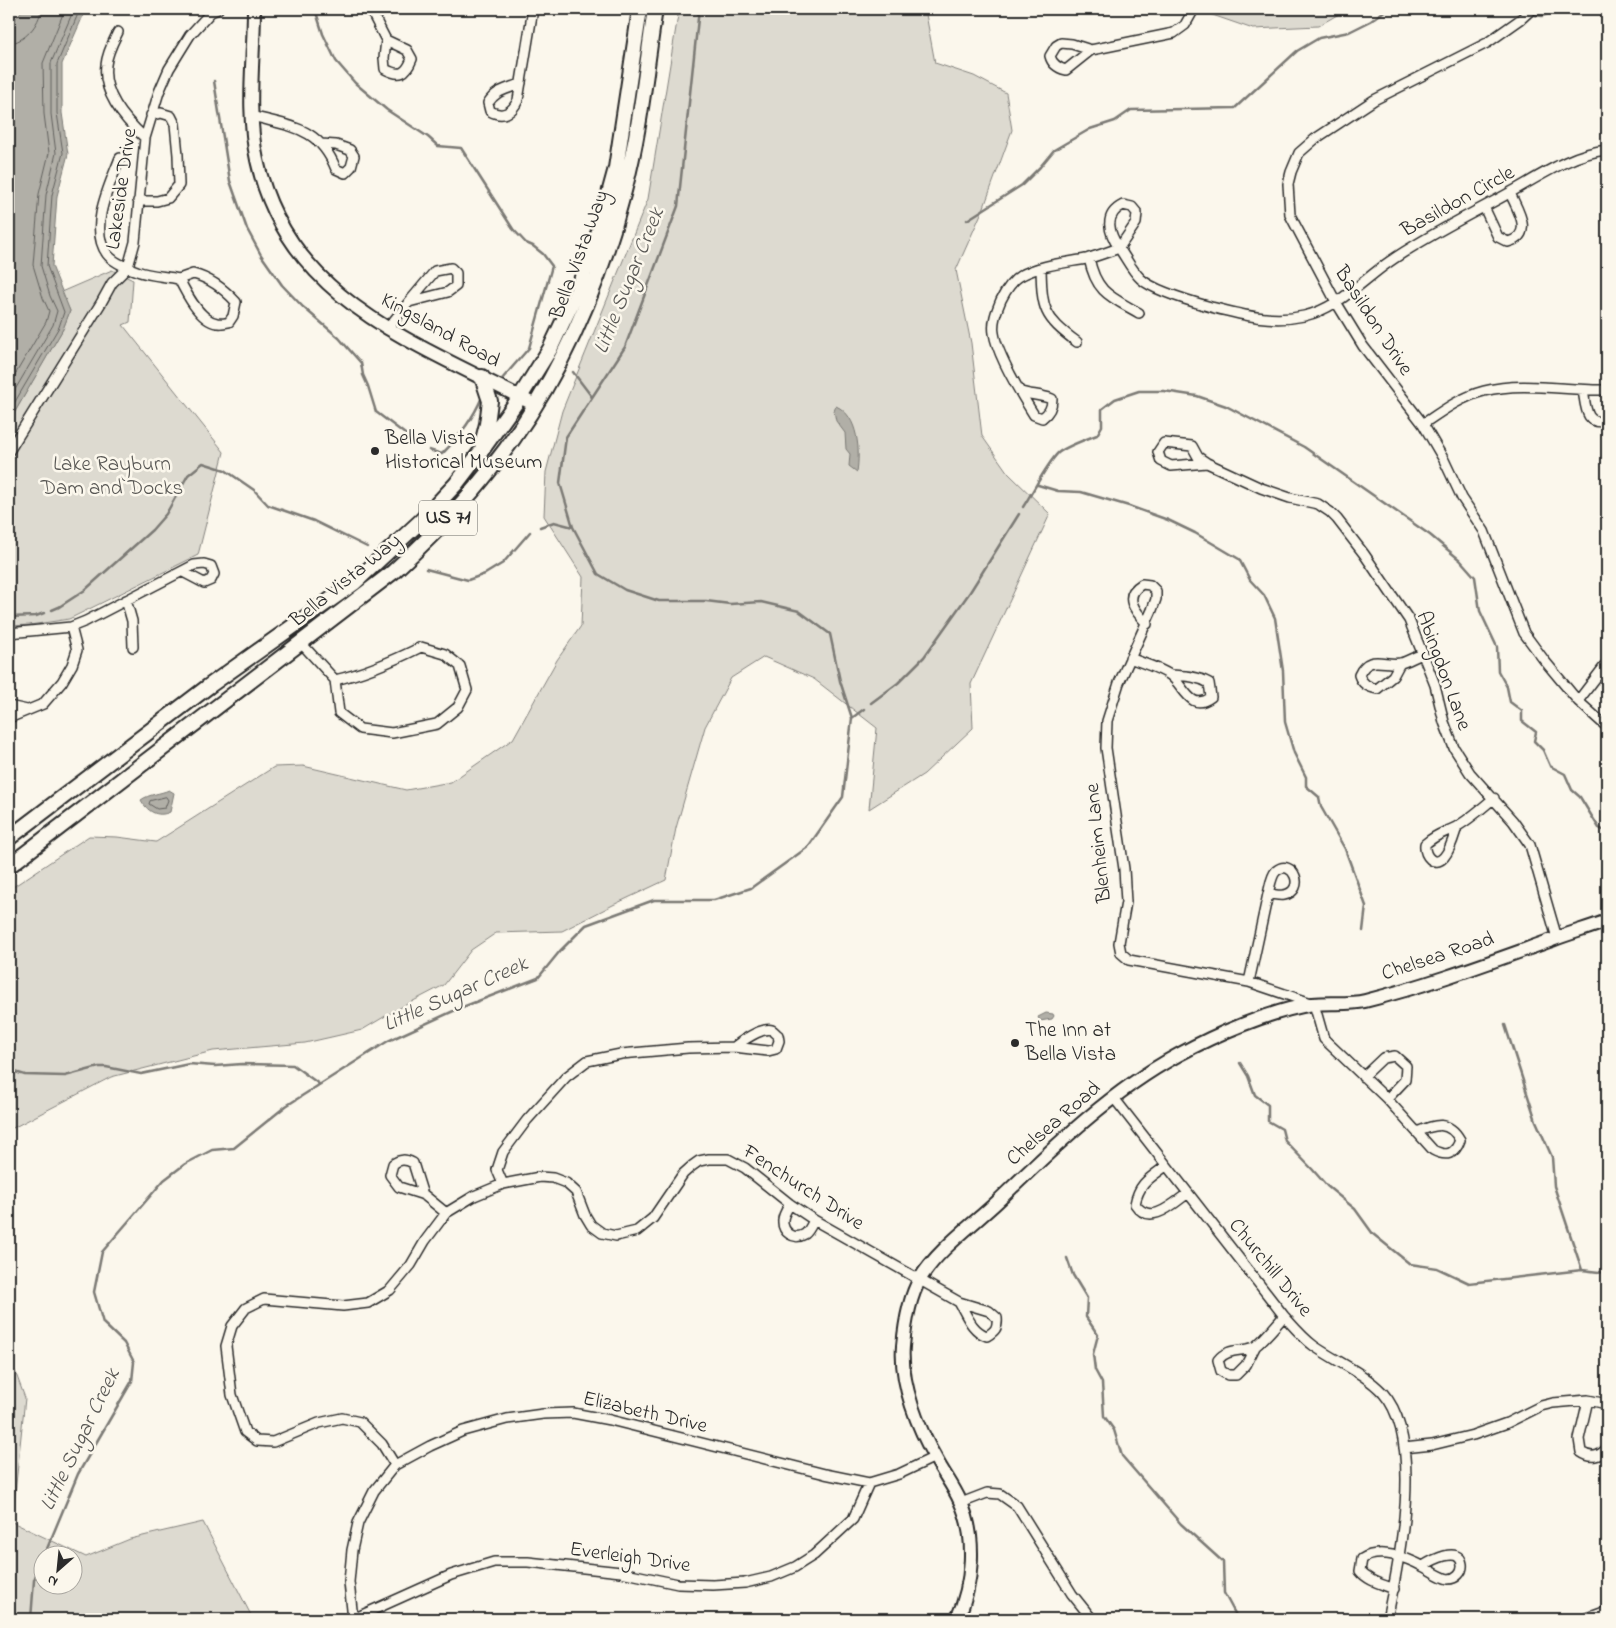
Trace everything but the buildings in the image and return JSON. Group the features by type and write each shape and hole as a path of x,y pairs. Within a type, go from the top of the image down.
{"main road":[{"name":"Bella Vista Way","path":"9,838 209,686 354,583 423,519 456,484 479,454 520,397 550,348 576,294 598,234 616,168 640,9"},
{"name":"Bella Vista Way","path":"9,866 393,572 427,541 490,471 535,405 554,373 581,319 608,250 625,189 634,143 655,9"},
{"path":"479,454 487,424 490,401 482,377"}],"street":[{"name":"Lakeside Drive","path":"9,451 112,283 128,267 135,242 145,138 159,92 179,50 201,21 211,12 218,9"},
{"name":"Kingsland Road","path":"254,9 252,116 257,159 270,204 298,253 317,274 387,329 424,350 482,377 535,405"},
{"path":"370,9 386,40"},
{"path":"521,83 534,9"},
{"path":"1091,50 1174,33 1185,25 1194,9"},
{"name":"Basildon Drive","path":"1532,9 1522,19 1487,43 1374,100 1322,134 1300,153 1288,184 1290,215 1336,302 1363,346 1423,424 1444,460 1462,498 1484,531 1524,633 1578,702 1607,727"},
{"path":"118,32 110,48 106,66 107,84 113,100 122,114 130,125 145,138"},
{"path":"138,202 157,201 168,198 179,185 175,124 171,116 162,113 151,115"},
{"path":"252,116 301,130 316,138 321,144"},
{"name":"Basildon Circle","path":"1089,258 1119,248 1141,279 1166,292 1222,310 1262,319 1304,316 1322,310 1336,302 1389,262 1444,227 1546,172 1574,160 1607,150"},
{"path":"120,158 106,193 100,225 101,241 107,254 114,261 148,274 179,279 193,274 203,276 229,294 236,302 233,316 229,322 216,323 208,320 189,298 179,279"},
{"path":"1484,207 1498,237 1508,242 1515,240 1521,235 1523,222 1510,193"},
{"path":"1021,392 1002,356 994,333 995,315 1004,293 1018,277 1041,268 1089,258 1093,276 1108,295 1139,313"},
{"path":"387,329 435,271 451,268 456,273 456,286 448,292 410,302"},
{"path":"1041,268 1041,294 1048,316 1055,325 1077,342"},
{"path":"1423,424 1455,403 1482,391 1508,387 1607,390"},
{"path":"1583,390 1587,413 1590,418 1594,422 1607,421"},
{"name":"Abingdon Lane","path":"1207,463 1171,466 1161,461 1158,452 1164,443 1180,443 1192,446 1198,457 1207,463 1262,488 1290,498 1318,504 1337,519 1364,554 1409,620 1435,686 1444,722 1454,748 1470,773 1494,798 1530,845 1557,938"},
{"path":"9,633 70,627 86,621 183,572"},
{"path":"126,600 132,621 133,647"},
{"name":"Blenheim Lane","path":"1147,624 1119,683 1107,721 1106,748 1126,902 1119,943 1121,953 1129,960 1144,964 1249,982 1314,1004"},
{"path":"9,718 43,704 62,682 72,665 77,650 70,627"},
{"path":"301,643 335,680 339,713 360,729 392,734 437,724 458,707 467,690 460,666 445,654 421,647 360,674 335,680"},
{"path":"1400,663 1423,654"},
{"path":"1130,658 1170,675"},
{"path":"1578,702 1607,663"},
{"path":"9,706 27,710"},
{"path":"1457,826 1494,798"},
{"path":"1249,982 1268,894"},
{"name":"Chelsea Road","path":"957,1619 964,1604 971,1573 969,1534 961,1503 935,1457 905,1385 902,1348 908,1310 920,1279 938,1256 1038,1162 1114,1098 1146,1074 1178,1055 1228,1031 1280,1012 1314,1004 1361,1002 1456,975 1607,921"},
{"path":"1314,1004 1324,1040 1387,1099 1418,1132"},
{"path":"502,1184 497,1170 503,1152 513,1136 566,1077 587,1061 621,1054 688,1048 734,1047"},
{"path":"1363,1077 1383,1058 1395,1056 1406,1066 1404,1080 1387,1099"},
{"name":"Churchill Drive","path":"1114,1098 1284,1316 1312,1345 1366,1378 1384,1394 1397,1417 1404,1448 1406,1481 1394,1588 1387,1619"},
{"name":"Fenchurch Drive","path":"395,1465 382,1444 360,1422 342,1418 319,1423 272,1442 257,1441 244,1432 232,1395 226,1346 232,1326 246,1308 264,1299 343,1306 368,1303 390,1290 411,1265 425,1241 446,1213 474,1196 502,1184 540,1177 553,1178 566,1183 576,1192 584,1215 592,1225 602,1233 616,1236 637,1231 653,1218 683,1174 699,1161 728,1158 745,1168 790,1204 814,1220 959,1302"},
{"path":"424,1195 413,1163 407,1160 399,1160 393,1164 390,1175 398,1187 424,1195 446,1213"},
{"path":"1166,1166 1143,1183 1135,1204 1139,1210 1153,1215 1168,1208 1188,1193"},
{"path":"790,1204 783,1218 784,1228 790,1235 799,1236 807,1233 814,1220"},
{"path":"1255,1347 1284,1316"},
{"path":"1588,1400 1579,1439 1581,1452 1590,1457 1597,1456 1607,1448"},
{"path":"1404,1448 1432,1445 1473,1435 1507,1423 1541,1406 1553,1403 1588,1400 1607,1404"},
{"name":"Elizabeth Drive","path":"353,1619 349,1582 350,1566 358,1523 374,1492 395,1465 463,1431 507,1420 543,1414 573,1413 610,1420 825,1474 870,1483 899,1474 935,1457"},
{"name":"Everleigh Drive","path":"353,1619 451,1575 494,1562 528,1562 621,1572 678,1584 745,1584 795,1568 814,1555 853,1519 870,1483"},
{"path":"961,1503 987,1493 1000,1494 1017,1506 1072,1594 1092,1619"},
{"path":"1394,1588 1368,1579 1360,1571 1362,1559 1368,1554 1398,1556 1423,1566"},
{"path":"1585,1619 1607,1612"}],"green space":[{"path":"679,9 925,9 935,63 974,76 1006,93 1012,130 984,207 956,270 971,343 982,436 1008,473 1050,514 971,684 973,728 924,774 869,809 877,728 814,679 764,657 731,678 705,727 676,828 666,880 562,931 496,933 471,950 444,985 362,1030 305,1043 213,1051 111,1077 9,1130 10,889 89,836 117,837 156,842 274,767 303,766 406,790 451,782 513,739 557,660 581,626 583,577 544,516 546,472 562,411 648,199"},
{"path":"1202,9 1352,9 1344,11 1318,26 1253,29 1201,11"},
{"name":"Lake Rayburn Dam and Docks","path":"112,270 133,280 130,322 123,325 224,452 198,555 69,619 9,626 9,422 63,329 70,311 61,292"},
{"path":"9,1355 25,1398 12,1522 63,1546 32,1546 32,1596 82,1596 82,1555 86,1557 130,1539 203,1522 253,1619 9,1619"}],"water":[{"path":"23,9 86,9 62,64 62,113 68,154 57,196 52,266 70,311 63,329 9,422 9,27"},
{"path":"836,406 844,411 854,426 858,445 857,472 849,466 850,454 846,449 845,433 836,421 834,411"},
{"path":"169,790 174,793 170,812 165,814 157,814 149,810 141,800 147,796"},
{"path":"1046,1013 1053,1014 1054,1016 1052,1019 1040,1021 1038,1017"}],"waterway":[{"path":"315,9 323,34 336,61 355,83 387,110 428,137 438,146 461,148 513,229 526,243 543,254 552,266 529,348 502,379"},
{"name":"Little Sugar Creek","path":"48,1546 78,1474 132,1381 134,1362 124,1343 103,1323 94,1292 102,1252 164,1180 185,1164 212,1150 234,1148 286,1106 388,1041 460,1008 538,978 560,951 586,925 654,900 714,900 751,888 808,847 843,797 852,718 840,681 830,634 799,611 761,602 730,604 706,601 659,601 625,590 598,574 573,527 560,483 566,437 625,347 678,206 699,9"},
{"path":"967,220 1022,185 1054,150 1090,129 1115,121 1131,110 1235,108 1297,51 1319,38 1349,32 1371,21 1387,9"},
{"path":"1502,9 1520,12"},
{"path":"1535,15 1542,16 1559,9"},
{"path":"214,81 230,181 247,229 261,255 282,285 303,307 339,338 361,363 363,375 376,412 417,443"},
{"path":"573,372 592,397"},
{"path":"1023,507 1053,458 1071,446 1097,435 1102,426 1102,409 1115,399 1139,391 1164,391 1197,396 1226,406 1304,447 1430,535 1460,560 1475,577 1480,611 1497,647 1498,671 1507,687 1510,702 1522,711 1522,721 1536,732 1534,741 1543,750 1550,766 1565,774 1572,790 1580,797 1599,828 1607,832"},
{"path":"429,450 442,454 465,427 482,397"},
{"path":"52,610 85,590 152,530 166,514 188,475 203,463 225,470 254,490 268,505 314,521 367,547"},
{"path":"1038,485 1058,491 1081,492 1168,520 1195,533 1239,559 1250,580 1264,595 1275,618 1283,671 1285,722 1294,753 1306,777 1306,786 1319,797 1321,807 1345,849 1366,906 1363,931"},
{"path":"871,703 898,683 924,657 970,592 1019,514"},
{"path":"540,527 554,522 573,527"},
{"path":"426,569 468,580 485,574 503,563 530,532"},
{"path":"9,617 36,616 44,613"},
{"path":"852,718 864,709"},
{"path":"1505,1025 1536,1121 1552,1157 1554,1186 1582,1270"},
{"path":"1240,1063 1248,1076 1255,1095 1268,1105 1268,1121 1282,1129 1285,1141 1327,1186 1355,1209 1373,1234 1410,1264 1437,1268 1469,1283 1582,1270 1607,1273"},
{"path":"9,1070 25,1075 65,1076 99,1067 141,1074 189,1064 215,1066 242,1064 293,1065 319,1084"},
{"path":"1067,1258 1073,1275 1087,1298 1086,1317 1098,1335 1093,1354 1095,1370 1102,1383 1104,1416 1114,1430 1122,1456 1181,1524 1223,1562 1224,1593 1238,1619"},
{"name":"Little Sugar Creek","path":"31,1619 33,1596"}],"place":[{"name":"Bella Vista Historical Museum","path":"375,451"},
{"name":"The Inn at Bella Vista","path":"1015,1043"}]}
